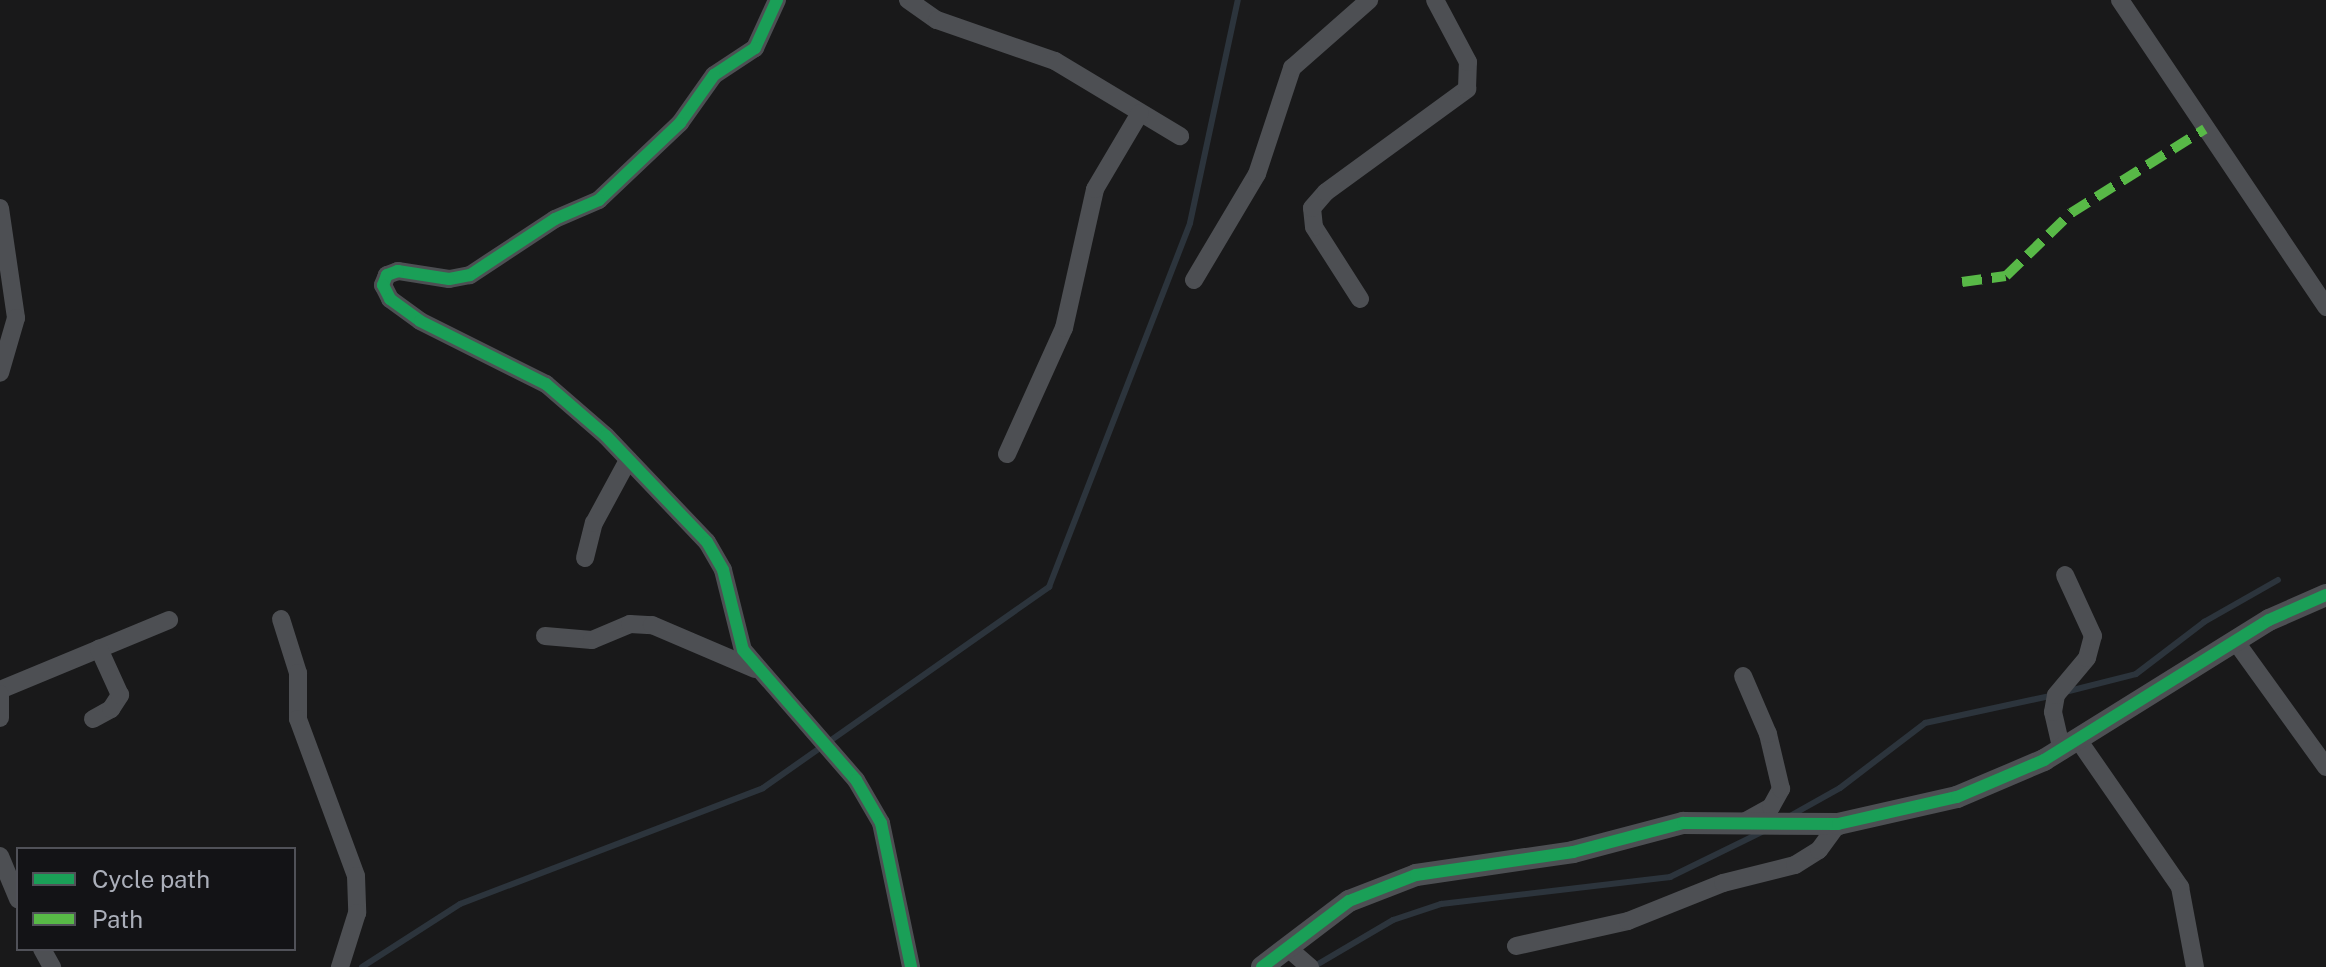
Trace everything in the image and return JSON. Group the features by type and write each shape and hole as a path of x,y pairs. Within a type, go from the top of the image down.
{"street":[{"path":"777,0 755,48 714,75 680,123 599,200 555,219 470,275 449,279 398,271 384,279 385,291 400,308 546,384 628,460 718,556 737,636 758,670 827,744 881,823 911,967"},
{"path":"908,0 937,20 1055,61 1180,136"},
{"path":"1194,280 1257,174 1292,68 1369,0"},
{"path":"1360,299 1314,227 1312,208 1326,192 1467,89 1468,62 1435,0"},
{"path":"2120,0 2326,307"},
{"path":"1007,454 1064,328 1095,189 1140,113"},
{"path":"0,208 16,318 0,373"},
{"path":"585,558 594,523 628,460"},
{"path":"2065,575 2093,636 2087,658 2056,695 2053,712 2071,746 2180,887 2195,967"},
{"path":"1262,967 1349,901 1416,875 1573,852 1683,823 1838,824 1957,797 2071,746 2282,613 2326,595"},
{"path":"281,619 298,673 298,719 356,876 357,913 340,967"},
{"path":"0,718 0,692 169,620"},
{"path":"545,636 592,640 630,624 652,625 758,670"},
{"path":"2236,642 2326,767"},
{"path":"93,719 111,709 120,695 99,649"},
{"path":"1742,823 1771,807 1781,789 1768,734 1743,676"},
{"path":"1516,946 1628,921 1723,883 1795,865 1819,850 1838,824"},
{"path":"0,856 16,894"},
{"path":"1289,949 1310,967"}],"waterway":[{"path":"362,967 460,904 763,788 1049,587 1190,223 1238,0"},
{"path":"2065,692 2136,674 2204,622 2278,580"},
{"path":"1790,816 1840,788 1925,723 2054,695"},
{"path":"1313,967 1393,920 1441,904 1670,877 1762,832"}],"marked path":[{"path":"1962,282 2006,276 2071,213 2205,129"}],"cycle path":[{"path":"777,0 755,48 714,75 680,123 599,200 555,219 470,275 449,279 398,271 387,275 383,285 390,299 420,321 546,384 606,436 707,542 723,570 743,650 856,780 881,823 911,967"},
{"path":"1262,967 1349,901 1416,875 1573,852 1683,823 1838,824 1957,797 2044,760 2269,620 2326,595"}]}
